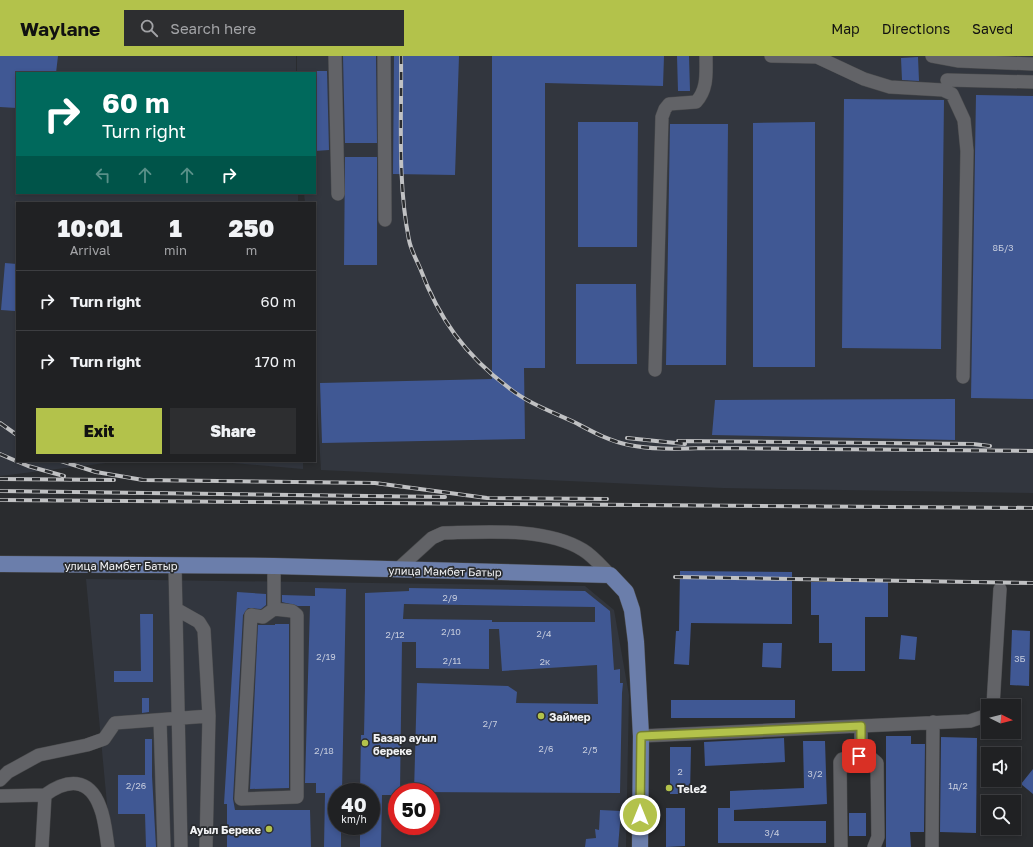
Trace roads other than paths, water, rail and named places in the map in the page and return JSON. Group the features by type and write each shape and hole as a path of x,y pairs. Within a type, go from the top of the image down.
{"main road":[{"name":"улица Мамбет Батыр","path":"0,564 274,566 610,575"},
{"path":"610,575 626,592 632,610 636,642 641,736 640,847"}],"street":[{"path":"335,56 338,194"},
{"path":"384,56 385,220"},
{"path":"655,370 662,117 669,104 696,102 702,96 705,86 706,56"},
{"path":"771,56 817,57 831,59 864,79 890,87 1033,82"},
{"path":"934,57 1033,64"},
{"path":"934,57 942,66 945,85 952,94 964,120 967,151 963,377"},
{"path":"398,569 432,538 442,533 521,533 547,536 583,550 610,575"},
{"path":"174,566 181,847"},
{"path":"274,566 274,609"},
{"path":"993,699 1000,589"},
{"path":"176,609 199,622 204,630 209,716 206,847"},
{"path":"274,609 292,611 297,615 297,797 242,799 251,615 263,617 274,609"},
{"path":"0,780 8,772 39,754 88,745 104,739 115,723 209,716"},
{"path":"641,736 970,721 981,717"},
{"path":"160,720 164,847"},
{"path":"932,847 933,722"},
{"path":"861,726 861,755"},
{"path":"841,847 840,762 842,759 861,755 870,757 877,763 878,837 874,847"},
{"path":"0,796 45,795 57,786 71,783 82,785 94,793 101,808 108,847"},
{"path":"42,847 45,795"}],"railway":[{"path":"401,56 401,171 405,217 409,240 427,286 445,320 455,335 479,362 517,394 608,439 629,445 651,448 719,448"},
{"path":"0,423 16,434"},
{"path":"627,438 685,444"},
{"path":"678,441 973,444 990,446"},
{"path":"715,448 1033,451"},
{"path":"0,454 16,461"},
{"path":"19,462 64,476"},
{"path":"64,462 96,472 143,480 375,483 487,498 607,499"},
{"path":"0,479 114,480"},
{"path":"0,491 445,497"},
{"path":"0,500 1033,508"},
{"path":"675,577 1033,583"}],"place":[{"name":"Займер","path":"541,716"},
{"name":"Базар ауыл береке","path":"365,743"},
{"name":"Tele2","path":"669,788"},
{"name":"Ауыл Береке","path":"269,829"}]}
